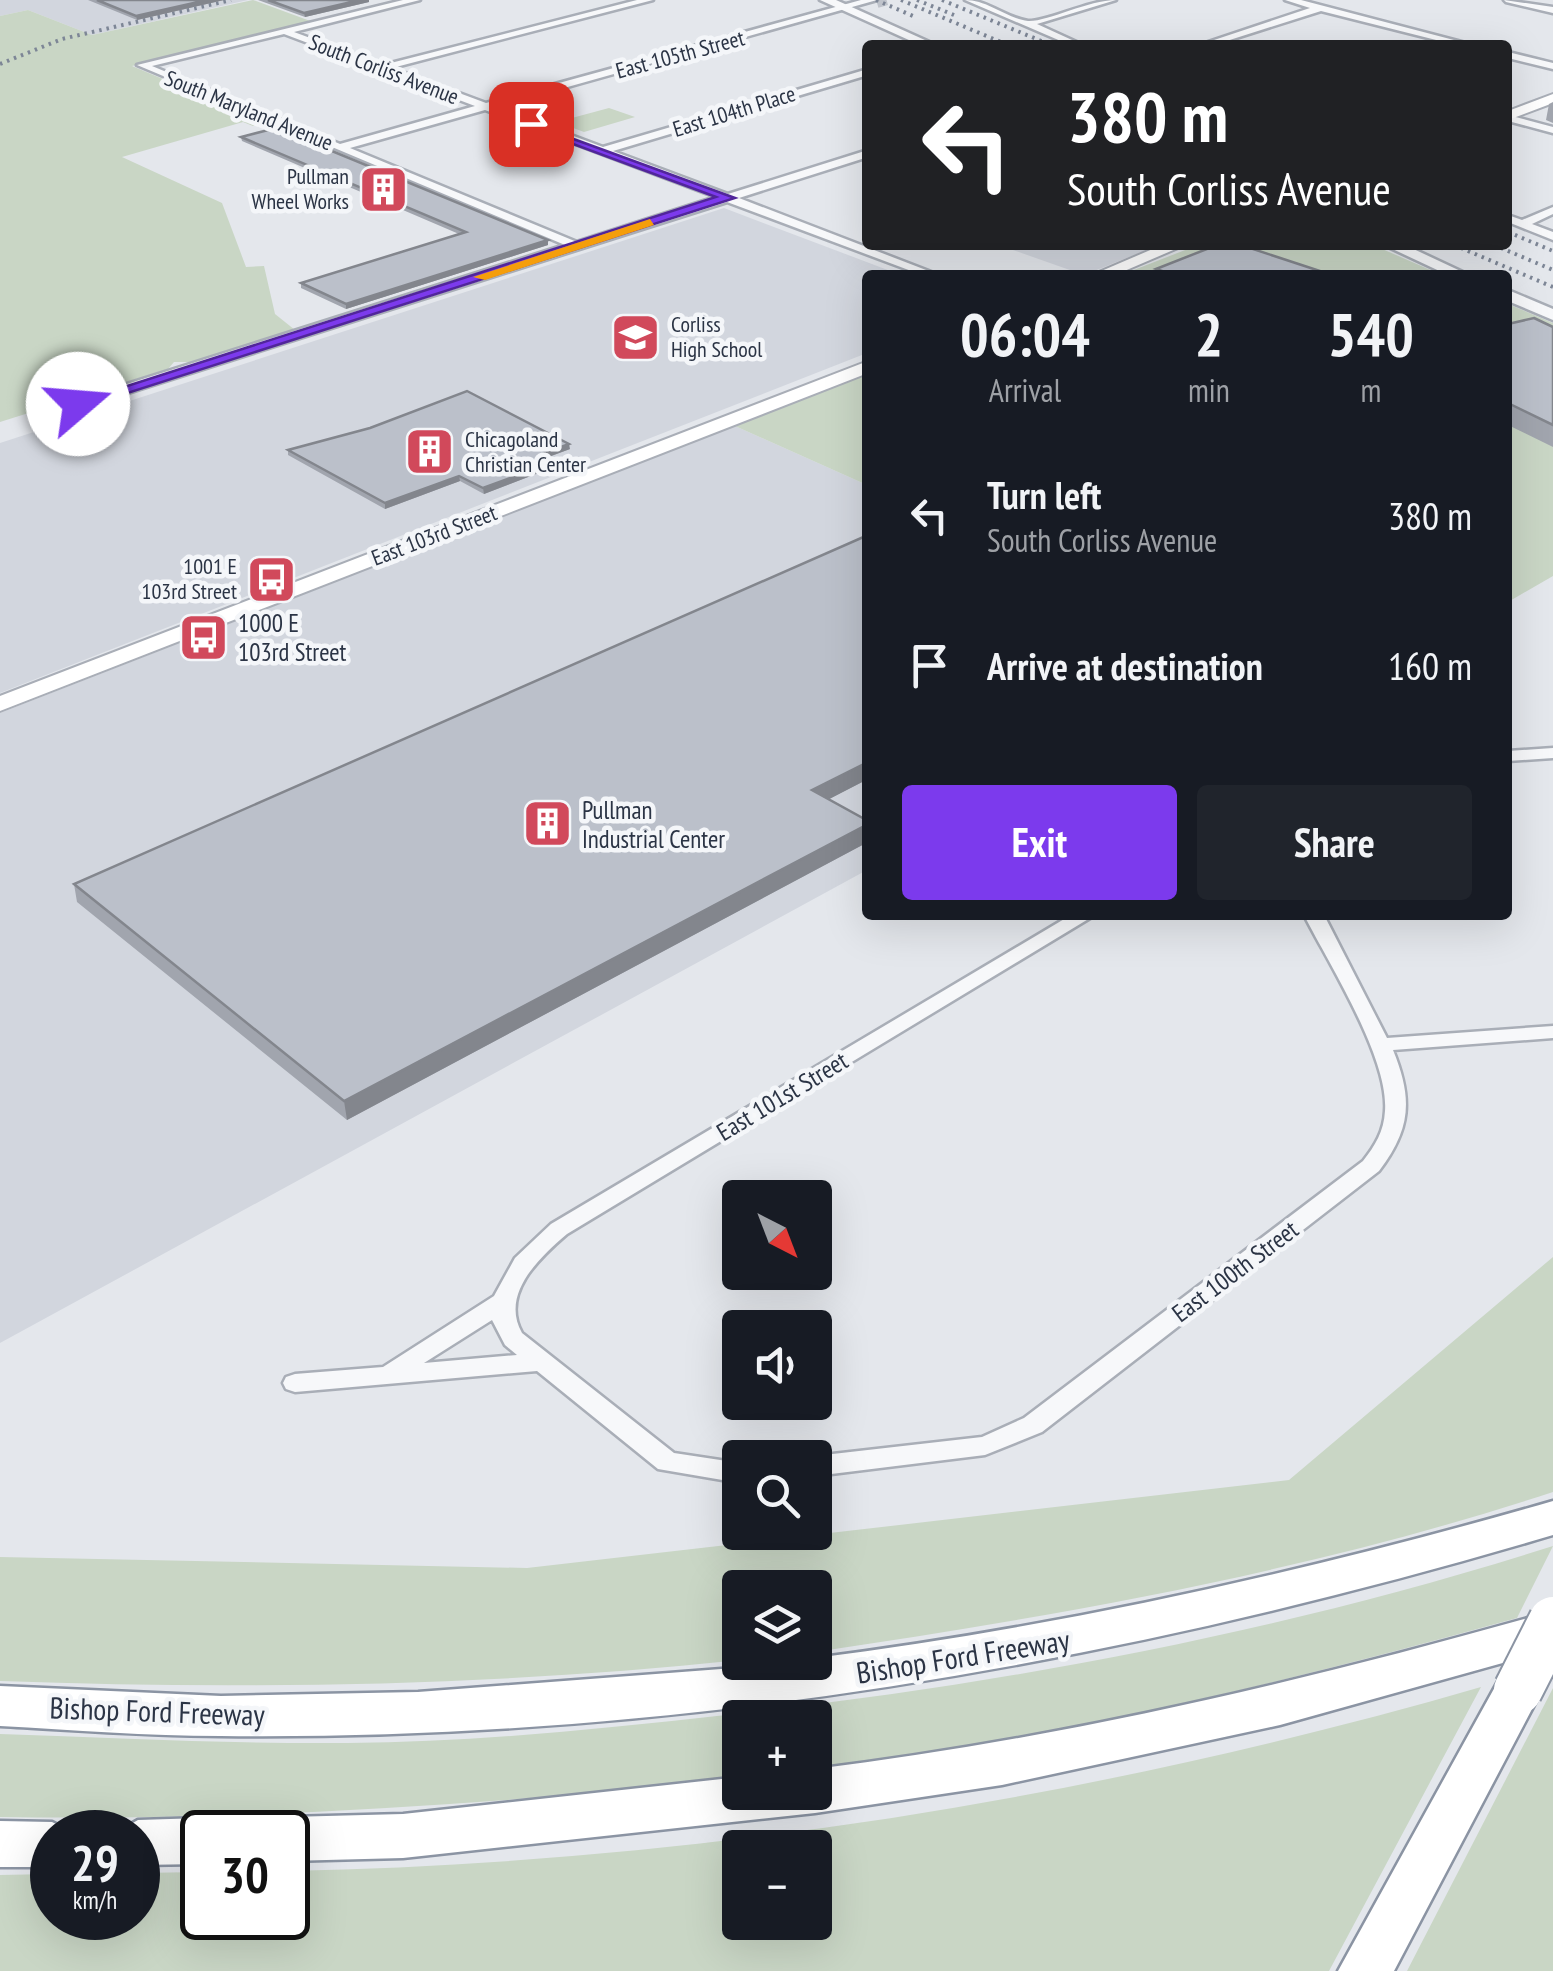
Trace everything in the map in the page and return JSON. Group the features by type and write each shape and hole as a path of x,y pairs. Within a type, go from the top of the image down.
{"highway":[{"name":"Bishop Ford Freeway","path":"16,1707 248,1716 380,1714 614,1700 847,1675 1060,1642 1292,1594 1553,1518"},
{"path":"1365,1971 1404,1906 1553,1620"},
{"path":"832,1788 1090,1747 1394,1676 1553,1630"},
{"path":"310,1838 404,1836 722,1801"},
{"path":"0,1844 30,1845"}],"main road":[{"path":"1512,115 1553,98"},
{"path":"1113,270 1164,250"},
{"name":"East 103rd Street","path":"0,704 862,368"}],"street":[{"path":"284,31 416,0"},
{"path":"826,0 918,40"},
{"path":"970,0 1066,40"},
{"path":"1028,24 1111,0"},
{"path":"1290,0 1437,40"},
{"path":"1220,40 1345,0"},
{"path":"1509,0 1553,10"},
{"path":"381,68 642,1"},
{"name":"East 105th Street","path":"340,147 875,2"},
{"name":"South Maryland Avenue","path":"284,31 142,66 577,246"},
{"name":"South Corliss Avenue","path":"284,31 728,198 862,244"},
{"path":"1512,56 1553,66"},
{"name":"East 104th Place","path":"602,150 862,74"},
{"path":"1512,118 1553,130"},
{"path":"44,415 862,155"},
{"path":"1522,224 1553,210"},
{"path":"1512,220 1553,236"},
{"name":"South Corliss Avenue","path":"879,250 923,270"},
{"path":"1404,250 1450,270"},
{"path":"1512,297 1553,315"},
{"path":"1512,756 1553,753"},
{"name":"East 101st Street","path":"387,1376 504,1301 522,1263 558,1229 1077,920"},
{"name":"East 100th Street","path":"832,1464 985,1446 1033,1425 1372,1166 1392,1135 1400,1102 1396,1081 1317,920"},
{"path":"1380,1045 1553,1032"},
{"path":"504,1301 504,1328 539,1362 668,1462 722,1470"},
{"path":"295,1383 539,1362"}],"shaded area":[{"path":"0,0 248,0 92,35 28,10 0,16"},
{"path":"724,208 888,270 862,270 862,355 0,693 0,443"},
{"path":"1013,250 1146,250 1096,270 1070,270"},
{"path":"735,426 862,483 862,873 0,1343 0,713"}],"green space":[{"path":"253,0 313,22 132,66 265,122 253,126 243,122 122,157 222,203 246,267 264,266 275,314 295,330 191,362 174,362 168,369 0,422 0,16 28,10 92,35"},
{"path":"609,108 635,117 584,132 557,122"},
{"path":"1185,250 1384,250 1430,270 1134,270"},
{"path":"1512,306 1553,323 1553,576 1512,600"},
{"path":"862,376 862,483 735,426"},
{"path":"1553,1257 1553,1492 1372,1545 1095,1606 832,1649 832,1570 722,1570 722,1662 555,1676 370,1684 0,1681 0,1557 527,1568 722,1545 722,1550 832,1550 832,1533 1289,1480"},
{"path":"1553,1546 1517,1618 1168,1707 992,1742 832,1767 832,1702 936,1688 1144,1651 1451,1577"},
{"path":"1481,1687 1329,1971 0,1971 0,1875 30,1874 30,1940 160,1940 160,1873 180,1872 180,1940 310,1940 310,1870 590,1855 722,1841 722,1940 832,1940 832,1830 804,1830 1040,1792 1188,1762"},
{"path":"1553,1688 1553,1971 1407,1971"},
{"path":"722,1715 722,1781 371,1809 180,1810 180,1816 160,1817 160,1810 30,1810 30,1817 0,1817 0,1734 261,1743 395,1742 585,1730"}],"building":[{"path":"97,0 207,0 136,16"},
{"path":"268,0 360,0 304,13"},
{"name":"Pullman Wheel Works","path":"276,128 548,240 346,304 301,283 466,232 241,137"},
{"path":"1204,250 1256,250 1317,270 1159,270 1156,269"},
{"path":"1534,318 1553,327 1553,425 1512,405 1512,323"},
{"name":"Chicagoland Christian Center","path":"467,391 569,444 540,455 553,462 483,488 459,476 385,503 288,450 370,428"},
{"name":"Pullman Industrial Center","path":"862,538 862,765 812,790 862,818 862,827 344,1101 74,884"}],"tunnel":[{"path":"877,3 887,0"}],"railway":[{"path":"0,64 62,39 231,0"},
{"path":"876,0 913,16"},
{"path":"901,0 996,40"},
{"path":"917,0 954,15"},
{"path":"942,0 1039,40"},
{"path":"1512,234 1553,251"},
{"path":"1466,250 1553,287"},
{"path":"1506,250 1553,270"}],"slow traffic":[{"path":"480,277 650,223"}],"place":[{"name":"Pullman Wheel Works","path":"384,189"},
{"name":"Corliss High School","path":"636,337"},
{"name":"Chicagoland Christian Center","path":"430,452"},
{"name":"1001 E 103rd Street","path":"272,579"},
{"name":"1000 E 103rd Street","path":"203,637"},
{"name":"Pullman Industrial Center","path":"547,824"}],"route":[{"path":"78,404 728,198 531,124"}]}
